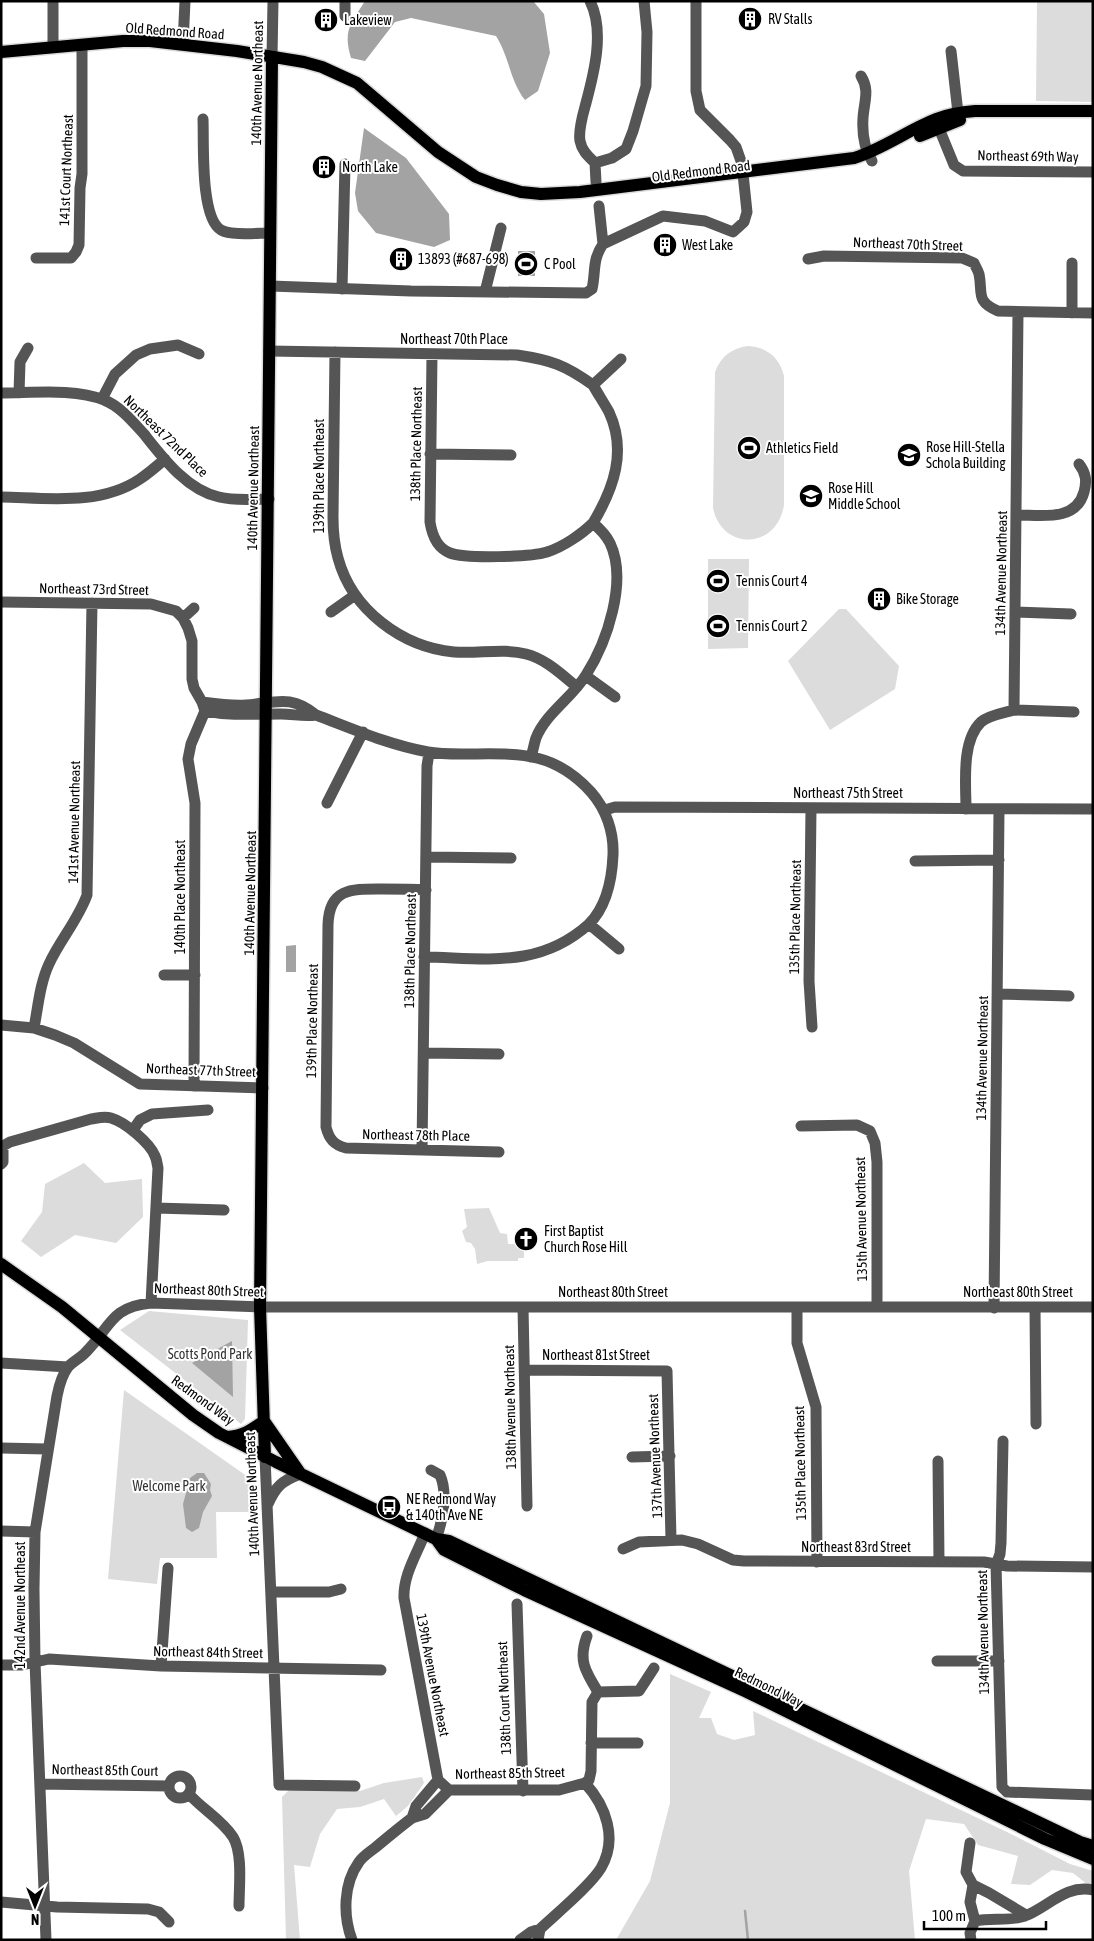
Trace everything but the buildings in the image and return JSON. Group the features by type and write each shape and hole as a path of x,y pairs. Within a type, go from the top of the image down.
{"main road":[{"name":"Old Redmond Road","path":"1,52 141,41 183,44 272,57 322,67 343,78 358,83 432,148 457,166 483,180 521,192 541,194 743,177 834,161 870,157 958,113 975,111 1093,111"},
{"name":"140th Avenue Northeast","path":"265,1457 260,1307 272,57"},
{"name":"Old Redmond Road","path":"937,123 972,119 1093,120"},
{"name":"Redmond Way","path":"1,1264 62,1307 193,1415 227,1437 430,1536 449,1541 1080,1842 1093,1846"},
{"path":"227,1437 250,1432 264,1421 300,1474"},
{"name":"Redmond Way","path":"430,1536 444,1550 515,1585 755,1697 1045,1839 1093,1859"}],"street":[{"path":"53,1 53,47"},
{"path":"183,44 185,1"},
{"name":"140th Avenue Northeast","path":"272,57 273,1"},
{"path":"345,1 345,16"},
{"path":"590,1 596,26 596,66 582,116 580,140 584,152 595,163 596,182"},
{"path":"595,163 612,158 626,149 633,131 646,86 647,32 644,1"},
{"path":"270,286 586,293 592,289 594,264 603,244 663,216 705,221 733,232 744,222 747,212 742,164 736,147 700,110 696,91 696,1"},
{"name":"141st Court Northeast","path":"36,258 71,258 79,245 82,174 82,45"},
{"path":"951,51 958,113"},
{"path":"861,76 866,84 867,91 863,119 864,142 870,157"},
{"path":"203,119 205,190 208,210 219,229 226,232 270,233"},
{"name":"Northeast 69th Way","path":"937,123 954,165 963,171 1093,172"},
{"path":"342,289 344,164"},
{"path":"599,206 603,244"},
{"path":"485,292 501,228"},
{"name":"Northeast 70th Street","path":"808,259 824,256 962,258 974,263 979,274 979,292 983,301 990,308 998,311 1018,312 1093,313"},
{"path":"1072,263 1072,313"},
{"name":"134th Avenue Northeast","path":"1014,710 1018,312"},
{"path":"1,392 76,393 102,399 115,374 126,363 150,349 178,345 199,354"},
{"path":"19,393 20,362 28,348"},
{"name":"Northeast 70th Place","path":"269,351 517,354 545,359 565,366 593,385"},
{"name":"139th Place Northeast","path":"335,352 334,538 338,558 355,596 377,619 414,642 434,649 456,652 527,654 543,661 577,687"},
{"name":"138th Place Northeast","path":"432,354 430,522 432,534 436,541 451,554 467,556 523,556 548,552 570,540 593,523"},
{"path":"531,757 536,738 548,718 586,676 600,649 612,616 616,591 614,553 603,532 593,523 603,508 613,485 618,449 609,413 593,385 622,359"},
{"name":"Northeast 72nd Place","path":"102,399 116,407 134,422 165,459 202,491 227,498 269,499"},
{"path":"430,454 511,455"},
{"path":"1,497 76,499 102,494 123,488 140,479 165,459"},
{"path":"1017,515 1066,514 1075,508 1082,498 1086,487 1085,472 1079,464"},
{"path":"331,612 355,596"},
{"name":"Northeast 73rd Street","path":"1,602 150,604 176,611 183,618"},
{"name":"141st Avenue Northeast","path":"34,1028 44,976 82,908 87,895 92,603"},
{"path":"194,608 183,618 192,641 192,679 194,688 204,707 224,715 281,714 304,717 316,715"},
{"path":"1015,612 1071,614"},
{"path":"586,676 615,697"},
{"path":"204,707 223,705 246,706 266,702 293,703 306,706 316,715 391,743 429,753 516,754 544,760 562,767 576,777 600,802 605,810 613,847 610,883 596,916 578,934 545,952 527,957 508,959 424,957"},
{"name":"140th Place Northeast","path":"194,1086 195,803 188,759 191,744 204,707"},
{"path":"966,809 966,764 972,738 981,722 1014,710 1074,712"},
{"path":"327,803 363,732"},
{"name":"138th Place Northeast","path":"422,1150 427,766 429,753"},
{"name":"Northeast 75th Street","path":"605,810 615,807 1093,809"},
{"name":"135th Place Northeast","path":"811,808 809,981 812,1027"},
{"name":"134th Avenue Northeast","path":"994,1308 999,809"},
{"path":"426,856 511,858"},
{"path":"915,861 999,860"},
{"name":"139th Place Northeast","path":"333,1142 328,1136 326,1126 328,914 335,899 348,890 426,890"},
{"path":"588,924 619,949"},
{"path":"164,975 194,975"},
{"path":"998,994 1069,996"},
{"name":"Northeast 77th Street","path":"1,1025 34,1028 74,1043 140,1084 263,1088"},
{"path":"424,1053 499,1054"},
{"path":"133,1130 140,1120 152,1114 208,1110"},
{"path":"1,1164 3,1162 2,1147 10,1142 91,1119 103,1117 119,1121 133,1130 155,1155 158,1168 151,1302"},
{"name":"135th Avenue Northeast","path":"801,1126 857,1125 870,1131 875,1143 877,1162 877,1307"},
{"name":"Northeast 78th Place","path":"333,1142 346,1148 499,1152"},
{"path":"156,1208 224,1210"},
{"name":"Northeast 80th Street","path":"134,1304 151,1302 260,1307 1093,1307"},
{"name":"142nd Avenue Northeast","path":"46,1940 35,1662 35,1532 47,1449 61,1380 68,1367 86,1352 117,1314 134,1304"},
{"name":"138th Avenue Northeast","path":"523,1307 527,1506"},
{"name":"135th Place Northeast","path":"797,1307 797,1343 816,1407 817,1562"},
{"path":"1035,1307 1036,1424"},
{"path":"1,1363 68,1367"},
{"name":"Northeast 81st Street","path":"524,1370 667,1371"},
{"name":"137th Avenue Northeast","path":"667,1371 671,1540"},
{"name":"134th Avenue Northeast","path":"1002,1440 1001,1544 996,1564 1002,1787 1007,1792 1093,1795"},
{"path":"1,1448 47,1449"},
{"path":"632,1457 670,1456"},
{"name":"140th Avenue Northeast","path":"265,1457 280,1785 356,1786"},
{"path":"938,1461 939,1562"},
{"name":"139th Avenue Northeast","path":"431,1470 440,1475 444,1483 442,1524 430,1536 418,1554 406,1577 403,1588 438,1780"},
{"path":"267,1505 274,1490 280,1484 300,1474"},
{"path":"1,1531 35,1532"},
{"name":"Northeast 83rd Street","path":"624,1549 639,1542 682,1540 698,1544 733,1560 984,1562 1007,1566 1093,1567"},
{"path":"161,1666 168,1568"},
{"path":"272,1592 329,1592 341,1589"},
{"name":"138th Court Northeast","path":"517,1604 523,1791"},
{"path":"587,1636 582,1654 584,1666 598,1692"},
{"name":"Northeast 84th Street","path":"1,1665 22,1665 49,1659 161,1666 381,1670"},
{"path":"937,1661 999,1661"},
{"path":"598,1692 639,1691 654,1668"},
{"path":"520,1940 531,1932 540,1934 601,1868 608,1849 608,1824 603,1810 585,1783 589,1780 591,1771 592,1702 598,1692"},
{"path":"591,1743 638,1743"},
{"name":"Northeast 85th Court","path":"183,1776 191,1784 189,1794 184,1798 177,1798 171,1793 169,1786 172,1780 183,1776"},
{"path":"412,1818 416,1806 438,1780"},
{"name":"Northeast 85th Street","path":"438,1780 449,1790 559,1790 585,1783"},
{"name":"Northeast 85th Court","path":"40,1784 169,1786"},
{"path":"352,1940 348,1928 346,1901 352,1874 360,1861 412,1818 425,1814 449,1790"},
{"name":"Northeast 85th Court","path":"189,1794 227,1830 236,1845 239,1906"},
{"path":"970,1844 966,1872 973,1886 970,1902 975,1921 970,1933 971,1940"},
{"path":"973,1886 989,1893 1026,1916"},
{"path":"975,1921 1007,1920 1026,1916 1072,1891 1093,1890"},
{"path":"1,1902 148,1909 159,1912 169,1922"}],"green space":[{"path":"1037,1 1093,1 1093,102 1036,101"},
{"name":"Athletics Field","path":"748,346 767,351 772,355 779,364 784,376 784,505 779,520 771,530 761,537 749,540 738,538 727,532 718,522 713,508 715,372 724,357 732,351"},
{"path":"708,559 749,559 748,648 708,649"},
{"path":"839,609 846,609 899,666 895,689 830,730 788,661"},
{"path":"84,1163 105,1183 142,1179 143,1217 116,1243 75,1235 41,1257 21,1241 42,1212 45,1184"},
{"path":"489,1208 500,1233 507,1234 508,1244 524,1244 524,1258 518,1258 518,1261 488,1261 477,1264 475,1249 471,1243 466,1242 462,1231 467,1227 464,1209"},
{"name":"Scotts Pond Park","path":"149,1311 248,1320 245,1419 241,1424 120,1330"},
{"name":"Welcome Park","path":"124,1390 251,1479 253,1512 216,1512 217,1558 160,1558 157,1584 108,1579"},
{"path":"670,1674 711,1692 699,1718 711,1718 717,1734 734,1740 755,1735 753,1711 1070,1864 1093,1871 1093,1886 1088,1885 1073,1873 1052,1870 1030,1885 1011,1884 1018,1856 978,1845 964,1824 926,1819 909,1871 915,1940 616,1940 650,1881 670,1803"},
{"path":"422,1777 424,1783 408,1806 396,1816 384,1799 360,1807 337,1809 320,1834 310,1867 294,1865 300,1940 286,1940 282,1797 291,1788 360,1791 384,1783"}],"shaded area":[{"path":"365,1 533,1 544,14 550,53 538,91 525,100 516,85 496,36 411,18 395,22 365,61 351,58 348,41 349,28"},
{"path":"364,128 406,158 449,214 450,240 434,247 376,233 358,211 355,193"},
{"name":"C Pool","path":"518,251 535,251 535,276 518,276"},
{"path":"296,945 296,972 286,972 286,946"},
{"path":"232,1341 233,1397 192,1363"},
{"path":"197,1473 204,1473 211,1484 212,1496 203,1512 199,1528 192,1532 186,1528 183,1504 190,1478"}],"waterway":[{"path":"745,1911 748,1940"}],"place":[{"name":"RV Stalls","path":"750,19"},
{"name":"Lakeview","path":"326,20"},
{"name":"North Lake","path":"324,167"},
{"name":"West Lake","path":"665,245"},
{"name":"13893 (#687-698)","path":"401,259"},
{"name":"C Pool","path":"526,264"},
{"name":"Athletics Field","path":"749,448"},
{"name":"Rose Hill-Stella Schola Building","path":"909,455"},
{"name":"Rose Hill Middle School","path":"811,496"},
{"name":"Tennis Court 4","path":"718,581"},
{"name":"Bike Storage","path":"879,599"},
{"name":"Tennis Court 2","path":"718,626"},
{"name":"First Baptist Church Rose Hill","path":"526,1239"},
{"name":"NE Redmond Way & 140th Ave NE","path":"389,1507"}]}
